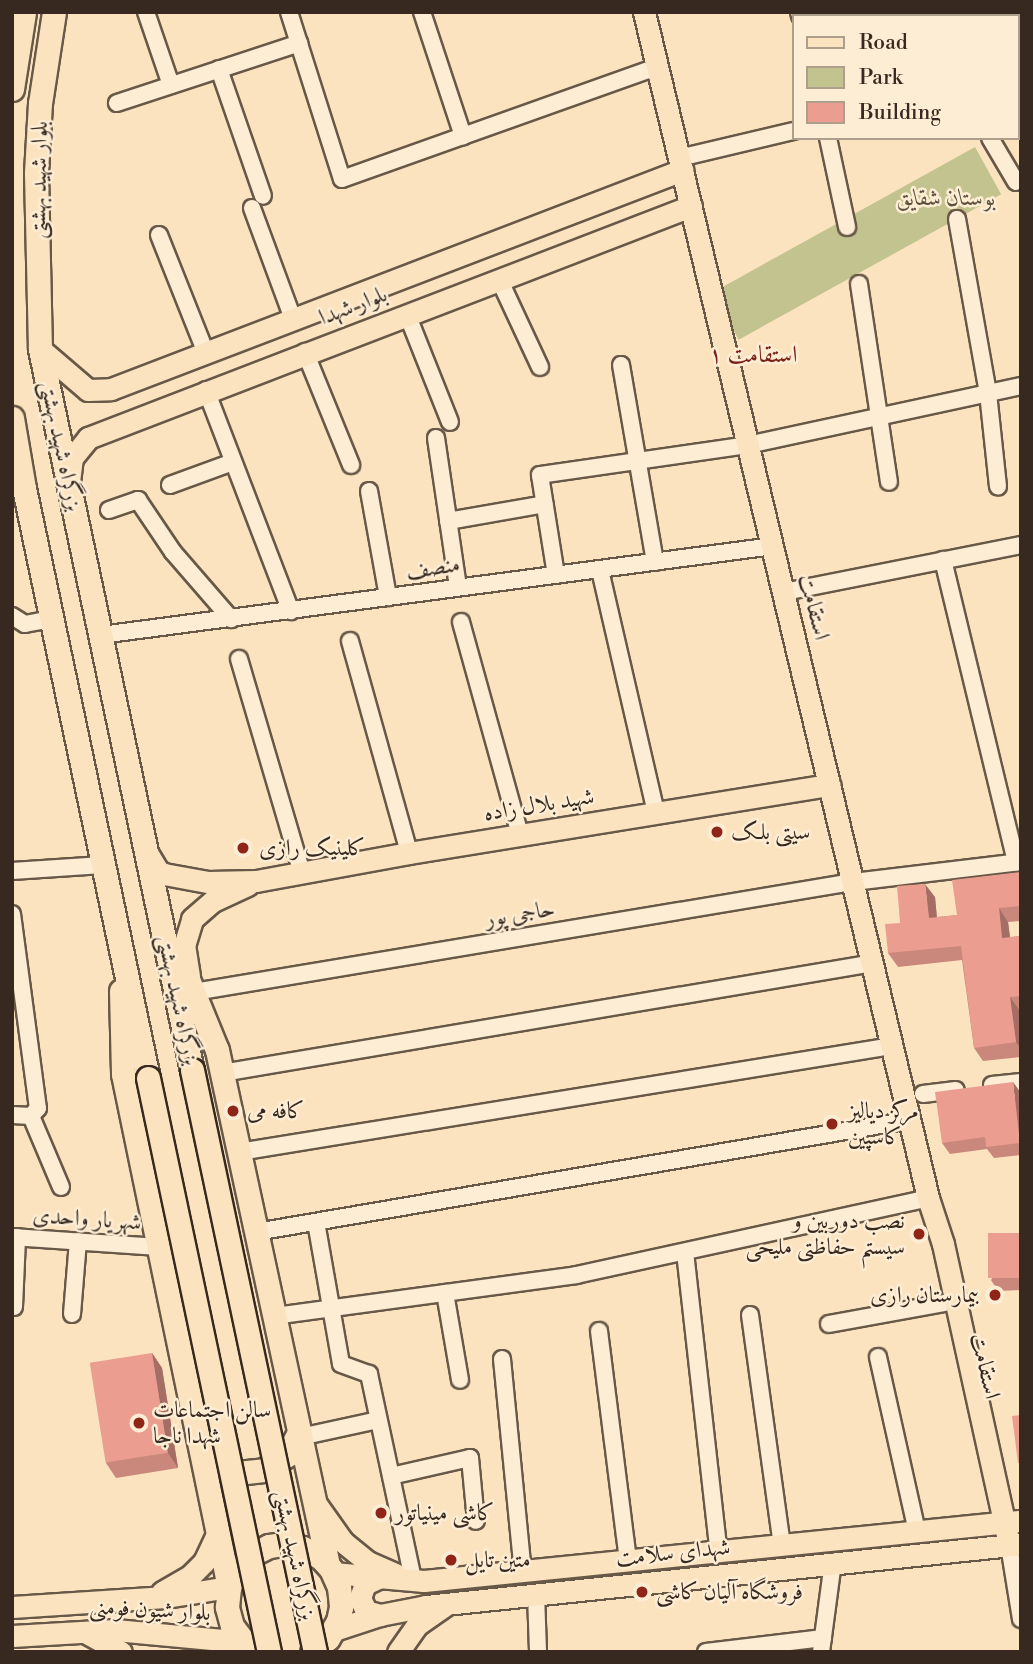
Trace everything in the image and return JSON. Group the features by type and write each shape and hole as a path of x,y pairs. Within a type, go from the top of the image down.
{"highway":[{"path":"12,89 24,12"},
{"name":"بلوار شهید بهشتی","path":"40,349 36,173 40,103 54,12"},
{"name":"بزرگراه شهید بهشتی","path":"40,349 313,1652"},
{"name":"بزرگراه شهید بهشتی","path":"12,418 21,512 51,619 269,1652"},
{"path":"159,912 215,1041 314,1500 331,1569 341,1597 336,1626 345,1652"},
{"path":"121,949 121,1060 229,1587 229,1617 249,1649"},
{"path":"201,1450 223,1469 255,1472 284,1458 300,1434"},
{"path":"229,1587 243,1561 269,1546 289,1545 303,1548 331,1569"},
{"path":"313,1652 336,1626"}],"main road":[{"name":"استقامت","path":"644,12 930,1206 943,1244 1014,1522 1015,1544"},
{"name":"بلوار شهدا","path":"40,349 88,390 111,389 680,164"},
{"name":"بلوار شهدا","path":"69,487 72,458 88,438 206,390 691,206"},
{"name":"شهید بلال زاده","path":"146,850 158,871 164,874 208,882 256,881 409,853 830,785"},
{"name":"شهید بلال زاده","path":"194,992 184,958 185,938 192,919 213,901 256,881"},
{"name":"استقامت","path":"930,1206 931,1247 989,1504 985,1519 976,1526"},
{"path":"314,1500 343,1542 368,1562 411,1580"},
{"name":"شهدای سلامت","path":"331,1569 378,1578 411,1580 523,1573 1014,1522"},
{"path":"152,1598 191,1575 204,1562 218,1532"},
{"name":"شهدای سلامت","path":"336,1626 448,1603 1015,1544"},
{"path":"378,1578 365,1584 360,1598 366,1611 380,1615"},
{"name":"بلوار شیون فومنی","path":"12,1607 152,1598 229,1587"},
{"path":"398,1652 418,1625 448,1603"},
{"name":"بلوار شیون فومنی","path":"12,1636 115,1630 249,1649"},
{"path":"85,1632 121,1652"}],"street":[{"path":"146,12 171,85"},
{"path":"289,12 342,178 657,68"},
{"path":"422,12 463,136"},
{"path":"117,103 299,43"},
{"path":"219,69 293,319"},
{"path":"680,164 792,131"},
{"path":"828,140 847,228"},
{"path":"991,140 1016,181"},
{"path":"957,219 988,393 998,486"},
{"path":"159,235 206,353"},
{"path":"499,279 540,367"},
{"path":"859,284 889,482"},
{"path":"407,314 450,422"},
{"path":"305,352 351,466"},
{"path":"621,365 655,562"},
{"path":"556,575 540,475 748,445 1021,386"},
{"path":"206,390 291,611"},
{"path":"436,438 458,587"},
{"path":"170,485 233,462"},
{"path":"369,491 388,597"},
{"path":"109,510 138,500 173,552 231,619"},
{"path":"448,521 545,504"},
{"path":"783,592 1021,545"},
{"name":"منصف","path":"101,635 773,546"},
{"path":"943,560 1018,862"},
{"path":"600,570 656,813"},
{"path":"12,616 25,624 51,619"},
{"path":"461,622 520,835"},
{"path":"350,641 409,853"},
{"path":"239,659 302,873"},
{"name":"حاجی پور","path":"194,992 853,882 1018,862"},
{"path":"12,871 103,865"},
{"path":"12,914 35,1112 61,1187"},
{"path":"222,1073 873,963"},
{"path":"239,1152 892,1046"},
{"path":"923,1094 1021,1082"},
{"path":"12,1115 35,1112"},
{"path":"256,1232 910,1120"},
{"path":"274,1316 576,1275 930,1206"},
{"path":"316,1222 341,1364 369,1374 411,1580"},
{"path":"13,1307 15,1237"},
{"name":"شهریار واحدی","path":"15,1237 159,1247"},
{"path":"72,1314 78,1241"},
{"path":"685,1252 719,1553"},
{"path":"445,1293 460,1380"},
{"path":"829,1324 944,1303"},
{"path":"750,1315 782,1546"},
{"path":"599,1332 628,1562"},
{"path":"878,1357 917,1532"},
{"path":"502,1359 523,1573"},
{"path":"300,1434 378,1420"},
{"path":"391,1476 470,1458 476,1521"},
{"path":"1015,1544 1021,1619"},
{"path":"706,1652 822,1645 833,1562"},
{"path":"536,1594 538,1652"}],"green space":[{"name":"بوستان شقایق","path":"975,147 1001,194 739,340 713,292"}],"building":[{"path":"1021,872 1021,906 999,908 1002,938 1021,936 1021,996 1010,997 1016,1042 974,1048 961,946 888,953 885,924 900,923 897,886 925,884 929,918 957,915 952,880"},
{"path":"1013,1082 1020,1143 986,1147 985,1137 942,1143 935,1092"},
{"path":"988,1233 1021,1233 1021,1278 988,1278"},
{"name":"سالن اجتماعات شهدا ناجا","path":"152,1353 168,1453 106,1463 90,1363"},
{"path":"1021,1415 1021,1463 1018,1463 1012,1416"}],"place":[{"name":"سیتی بلک","path":"717,832"},
{"name":"کلینیک رازی","path":"243,848"},
{"name":"کافه می","path":"233,1111"},
{"name":"مرکز دیالیز کاسپین","path":"832,1124"},
{"name":"نصب دوربین و سیستم حفاظتی ملیحی","path":"919,1234"},
{"name":"بیمارستان رازی","path":"995,1295"},
{"name":"سالن اجتماعات شهدا ناجا","path":"139,1423"},
{"name":"کاشی مینیاتور","path":"381,1513"},
{"name":"متین تایل","path":"451,1560"},
{"name":"فروشگاه آلیان کاشی","path":"642,1592"}],"district":[{"name":"استقامت ۱","path":"753,356"}]}
